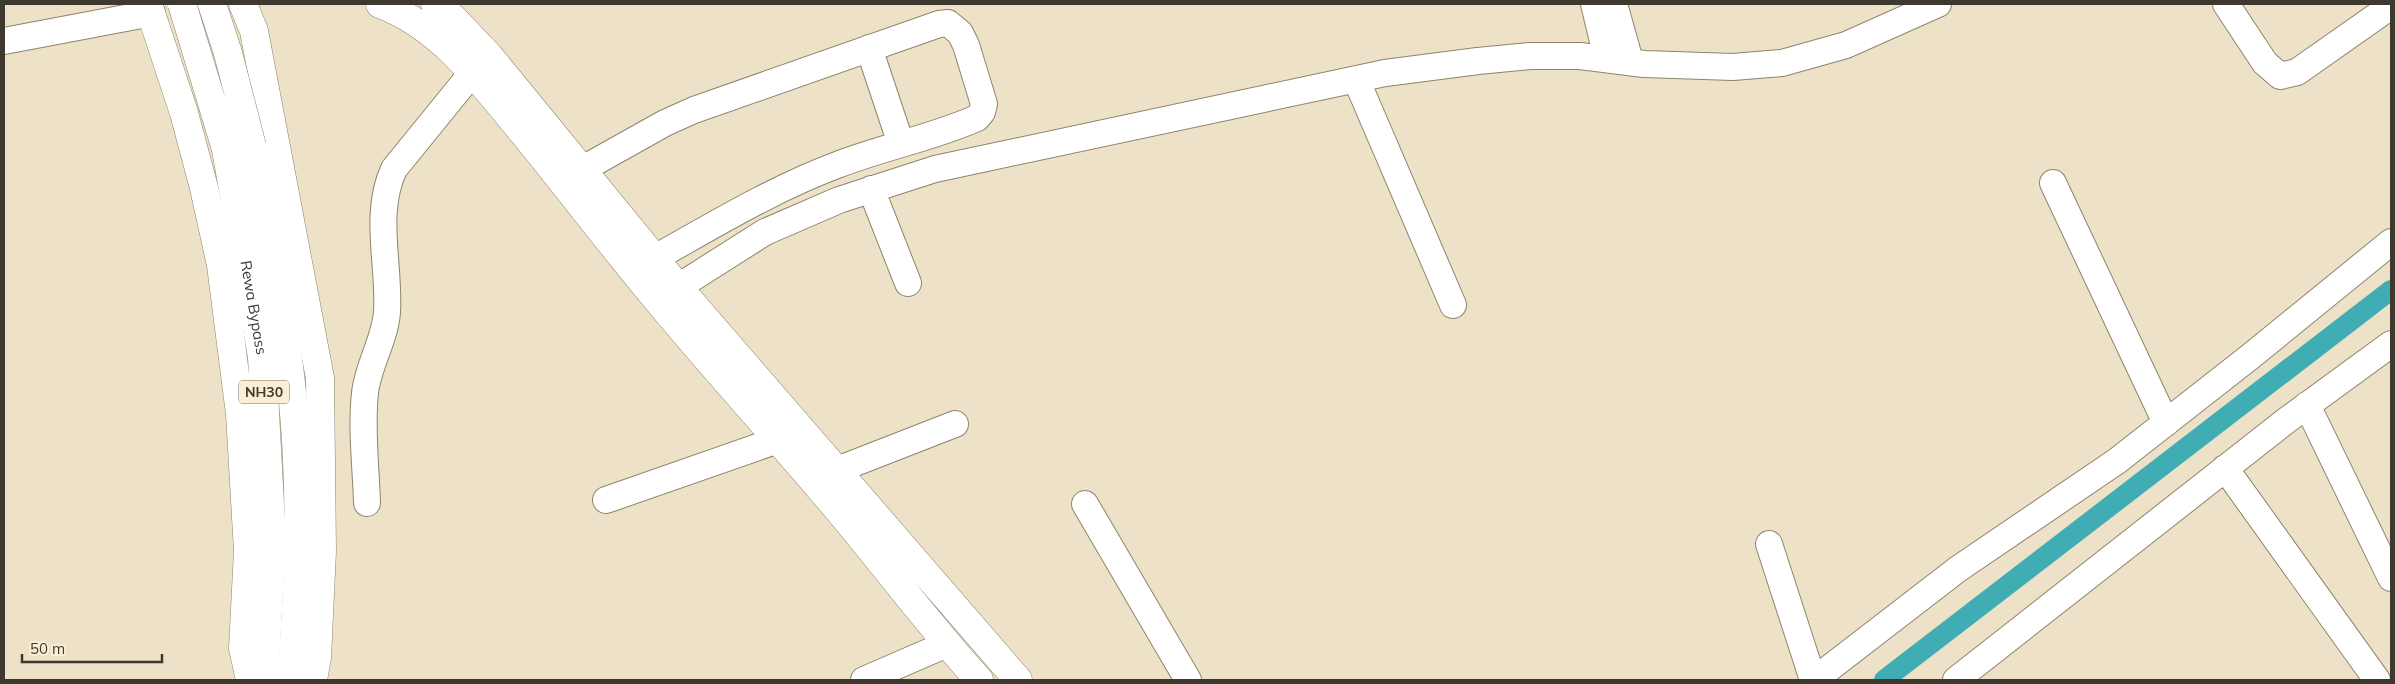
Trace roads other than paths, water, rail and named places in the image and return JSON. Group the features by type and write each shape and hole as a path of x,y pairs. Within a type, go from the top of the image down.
{"main road":[{"name":"Rewa Bypass","path":"182,4 226,149 262,357 272,540 264,680"},
{"name":"Rewa Bypass","path":"212,4 228,53 252,146 289,366 297,460 298,543 295,634 291,680"},
{"path":"250,680 244,648 248,551 240,414 220,265 202,179 153,17 245,4 254,30 320,378 322,551 314,680"},
{"path":"380,4 413,20 481,65 581,170 655,258 668,293 778,440 979,680"},
{"path":"435,4 452,17 481,65 570,190 837,470 1018,680"}],"street":[{"path":"1594,4 1618,60"},
{"path":"1614,4 1618,60"},
{"path":"668,293 765,232 839,200 935,169 1384,73 1530,56 1733,67 1782,63 1846,45 1938,4"},
{"path":"2226,4 2265,63 2280,76 2297,72 2391,6"},
{"path":"4,41 153,17"},
{"path":"581,170 665,123 687,113 939,24 948,23 960,33 966,45 982,95 984,104 982,112 969,121 838,164 772,193 655,258"},
{"path":"869,48 901,144"},
{"path":"367,503 365,392 387,315 388,278 384,228 384,201 387,184 394,169 481,65"},
{"path":"1356,79 1454,305"},
{"path":"2053,182 2166,423"},
{"path":"871,189 908,283"},
{"path":"1769,544 1814,680 1958,569 2083,486 2166,423 2391,242"},
{"path":"1959,679 2225,468 2391,344"},
{"path":"2307,405 2391,578"},
{"path":"837,470 955,424"},
{"path":"606,500 778,440"},
{"path":"2225,468 2376,680"},
{"path":"1085,504 1188,680"},
{"path":"864,680 947,644"}],"waterway":[{"path":"1884,680 2391,290"}]}
